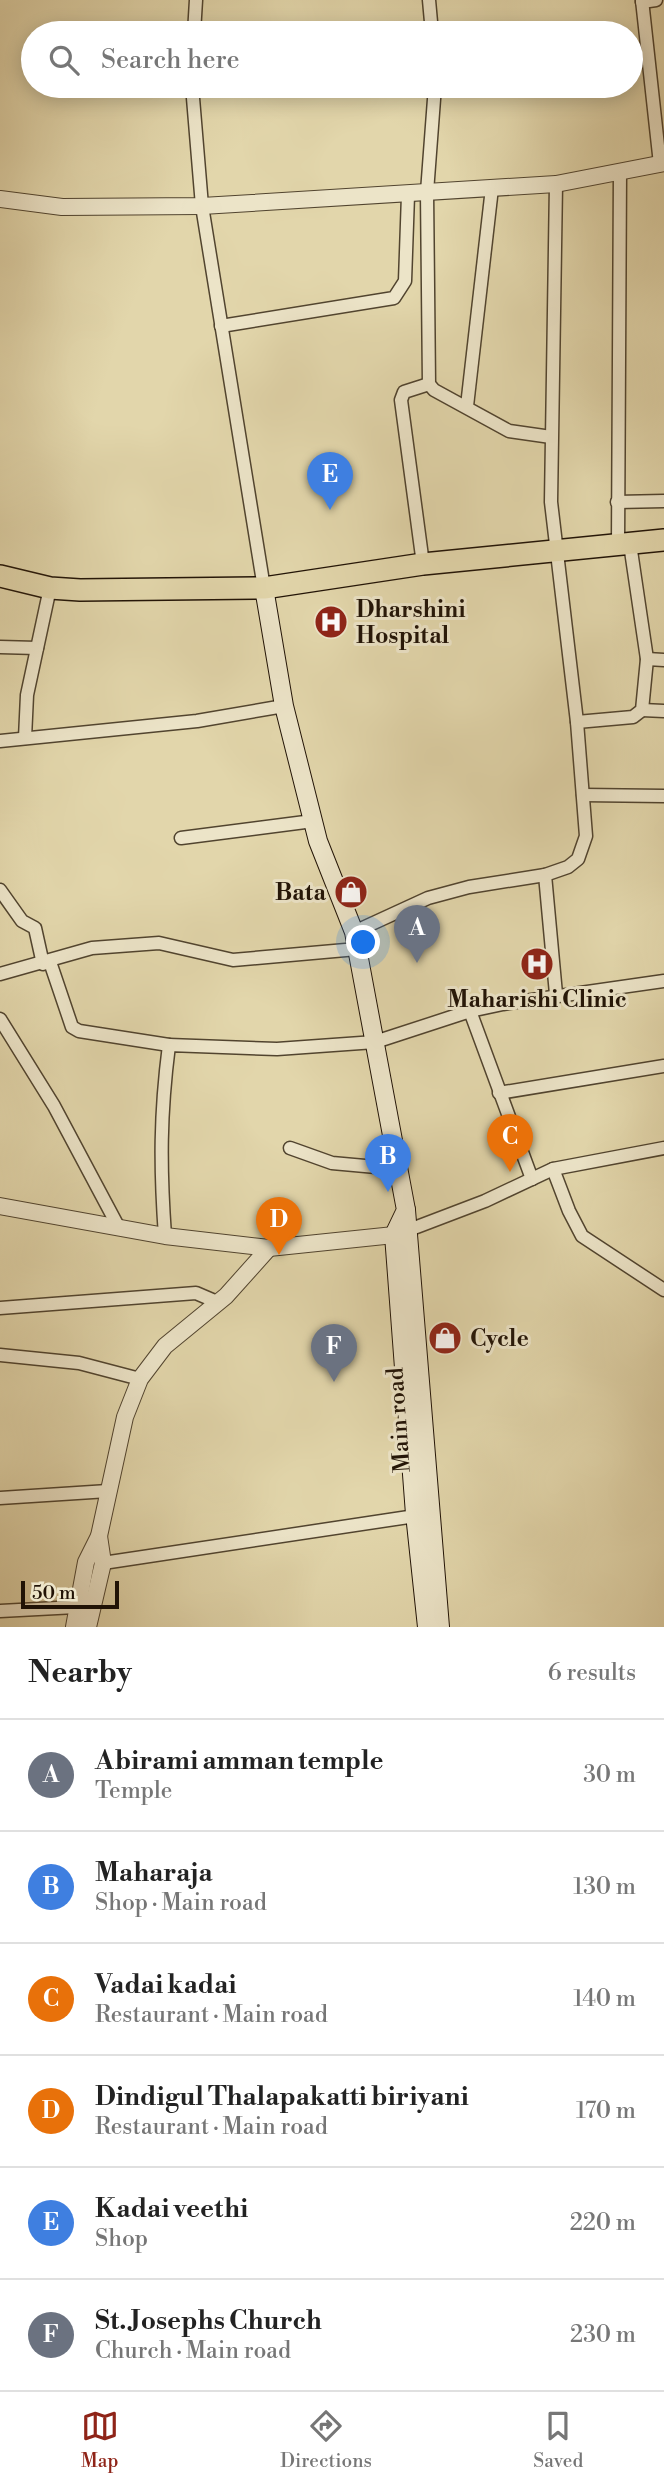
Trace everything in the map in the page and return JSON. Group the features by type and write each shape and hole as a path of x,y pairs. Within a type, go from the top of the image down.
{"main road":[{"path":"0,576 50,588 264,588 423,564 664,540"},
{"path":"264,588 284,706 313,821 356,941 406,1210 402,1233"},
{"name":"Main road","path":"402,1233 422,1515 427,1627"},
{"name":"Main road","path":"422,1515 440,1627"}],"street":[{"path":"195,21 196,0"},
{"path":"429,0 431,21"},
{"path":"0,199 62,208 202,206 556,184 662,164 642,1 656,0"},
{"path":"192,98 202,206 264,588"},
{"path":"434,98 427,192 429,384 434,390 509,431 551,437"},
{"path":"620,172 617,502 648,659 642,710"},
{"path":"0,974 47,963 92,948 159,943 233,960 356,941 428,898 470,887 545,875 568,867 578,859 586,836 583,795 551,502 556,184"},
{"path":"467,406 492,188"},
{"path":"221,326 394,298 405,281 408,195"},
{"path":"423,564 401,400 404,392 429,384"},
{"path":"617,502 664,501"},
{"path":"25,738 27,695 50,588"},
{"path":"0,647 37,648"},
{"path":"648,659 664,660"},
{"path":"0,741 197,721 284,706"},
{"path":"577,722 633,717 642,710 664,711"},
{"path":"583,795 664,796"},
{"path":"181,838 313,821"},
{"path":"545,875 556,994"},
{"path":"0,890 7,895 22,921 35,928 72,1027 100,1035 169,1045 277,1048 375,1042 470,1011 556,994 664,981"},
{"path":"470,1011 532,1179"},
{"path":"1,1026 54,1105 119,1228"},
{"path":"165,1236 159,1151 160,1110 169,1045"},
{"path":"499,1093 664,1066"},
{"path":"290,1148 332,1163 398,1169"},
{"path":"0,1206 165,1236 269,1248 339,1243 402,1233 553,1169 664,1148"},
{"path":"553,1169 582,1236 664,1290"},
{"path":"74,1627 86,1562 99,1536 125,1417 140,1379 165,1346 217,1302 269,1248"},
{"path":"0,1308 196,1293 217,1302"},
{"path":"0,1355 79,1363 140,1379"},
{"path":"0,1498 108,1491"},
{"path":"103,1563 422,1515"},
{"path":"88,1627 103,1563 99,1536"},
{"path":"0,1611 76,1607"}],"place":[{"name":"Kadai veethi","path":"330,510"},
{"name":"Dharshini Hospital","path":"331,622"},
{"name":"Bata","path":"351,892"},
{"name":"Abirami amman temple","path":"417,963"},
{"name":"Maharishi Clinic","path":"537,964"},
{"name":"Vadai kadai","path":"510,1172"},
{"name":"Maharaja","path":"388,1192"},
{"name":"Dindigul Thalapakatti biriyani","path":"279,1255"},
{"name":"Cycle","path":"445,1338"},
{"name":"St. Josephs Church","path":"334,1382"}]}
